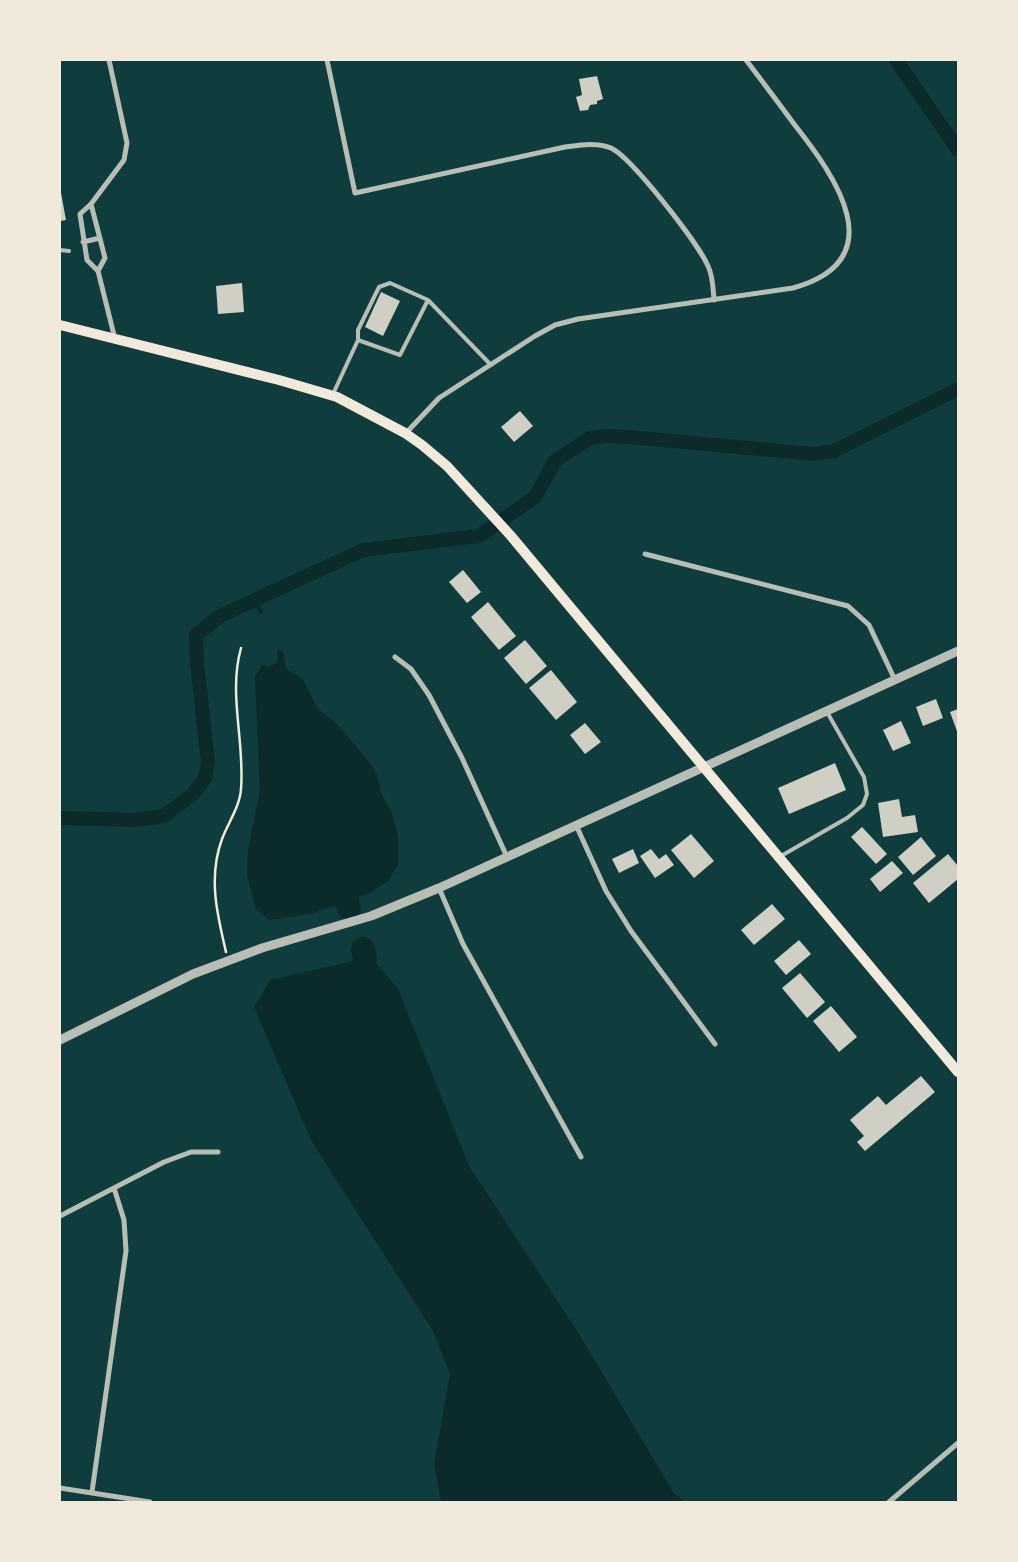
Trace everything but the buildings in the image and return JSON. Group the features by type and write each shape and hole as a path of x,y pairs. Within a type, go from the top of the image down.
{"main road":[{"path":"60,325 280,380 332,396 405,433 447,466 511,536 958,1072"}],"street":[{"path":"109,60 127,143 124,160 91,204 80,214 87,260 98,271 115,339"},
{"path":"327,60 355,192 565,147 596,145 610,148 633,164 708,264 712,276 714,300"},
{"path":"405,433 431,404 535,336 570,321 793,288 811,283 827,275 839,263 847,248 850,230 848,212 831,174 746,60"},
{"path":"91,204 105,258 98,271"},
{"path":"83,242 100,238"},
{"path":"645,554 848,606 869,625 895,680"},
{"path":"60,1040 150,994 228,960 372,916 439,888 576,825 705,769 958,651"},
{"path":"395,657 411,669 429,695 462,758 507,858"},
{"path":"576,825 606,891 631,931 715,1044"},
{"path":"439,888 463,944 582,1157"},
{"path":"60,1216 164,1162 191,1152 218,1152"},
{"path":"92,1492 126,1251 124,1220 114,1188"},
{"path":"888,1502 958,1443"},
{"path":"60,1488 150,1502"}],"lane":[{"path":"60,250 69,251"},
{"path":"332,396 358,340 358,330 379,287 390,283 428,300 490,364"},
{"path":"358,340 400,355 428,300"},
{"path":"779,857 848,818 862,805 867,794 864,777 827,712"}],"path":[{"path":"228,960 217,909 214,876 222,840 241,791 242,761 234,683 241,648"}],"water":[{"path":"277,650 283,651 286,669 303,679 318,709 335,722 370,763 377,775 381,793 391,810 398,837 398,865 388,881 369,893 311,914 269,920 256,909 247,875 248,850 260,790 255,677 262,665 270,667 278,661"},
{"path":"371,957 398,989 469,1166 579,1334 673,1492 684,1502 441,1502 434,1464 450,1374 433,1331 312,1142 254,1007 270,980"}],"waterway":[{"path":"896,60 958,150"},
{"path":"60,818 136,820 164,816 193,794 205,778 208,762 197,663 196,635 220,616 363,550 479,536 535,497 555,461 590,438 606,436 630,437 813,454 834,451 958,389"},
{"path":"255,601 261,612"},
{"path":"338,871 349,908"},
{"path":"357,989 365,959 363,949"}]}
